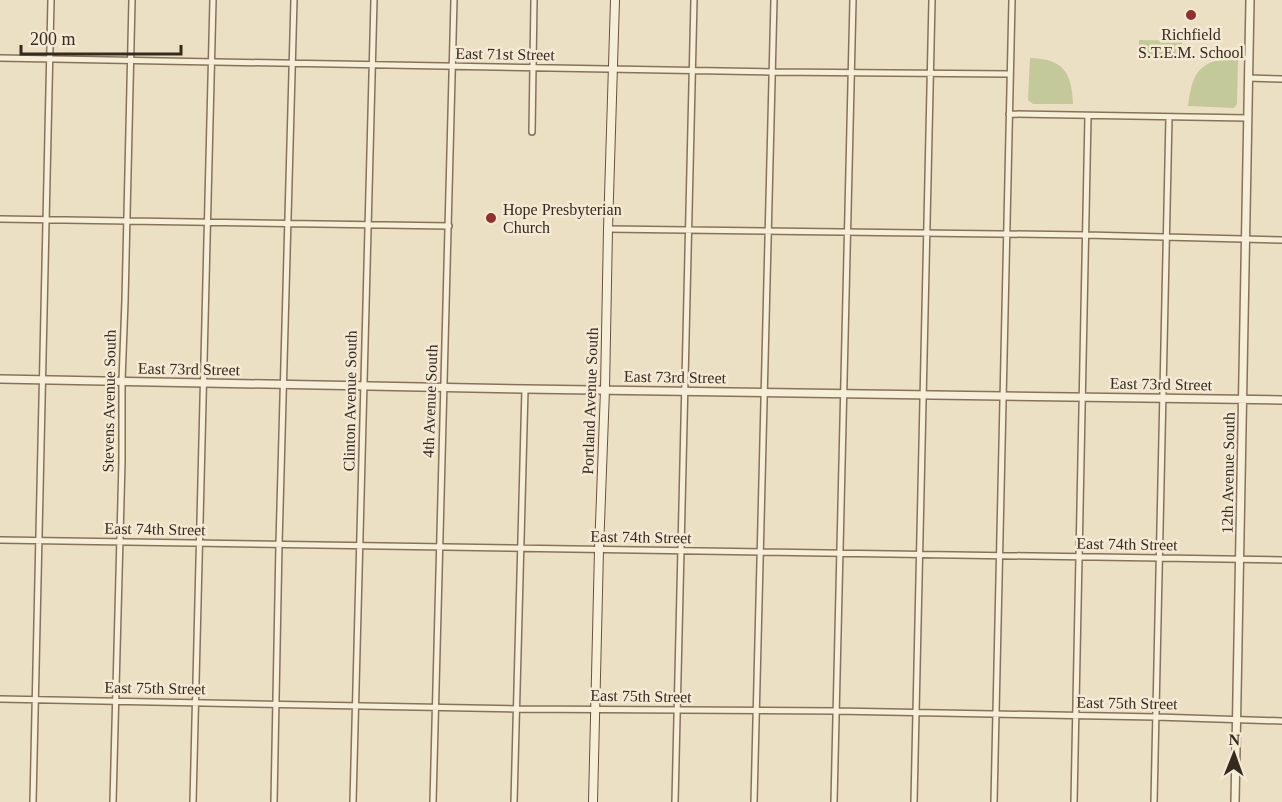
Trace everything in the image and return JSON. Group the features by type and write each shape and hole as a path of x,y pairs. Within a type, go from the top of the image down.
{"main road":[{"name":"Portland Avenue South","path":"593,802 615,0"}],"street":[{"path":"33,802 51,0"},
{"name":"Stevens Avenue South","path":"113,802 132,0"},
{"path":"194,802 213,0"},
{"path":"274,802 294,0"},
{"name":"Clinton Avenue South","path":"353,802 374,0"},
{"name":"4th Avenue South","path":"434,802 454,0"},
{"path":"531,132 534,0"},
{"path":"675,802 694,0"},
{"path":"754,802 774,0"},
{"path":"834,802 853,0"},
{"path":"915,802 932,0"},
{"path":"994,802 1012,0"},
{"name":"12th Avenue South","path":"1235,802 1250,0"},
{"name":"East 71st Street","path":"0,58 1010,75"},
{"path":"1248,78 1282,79"},
{"path":"1009,114 1247,118"},
{"path":"1074,802 1088,116"},
{"path":"1154,802 1168,117"},
{"path":"0,219 449,226"},
{"path":"608,229 1282,240"},
{"name":"East 73rd Street","path":"0,379 525,389 1282,399"},
{"path":"514,802 525,389"},
{"name":"East 74th Street","path":"0,540 1282,560"},
{"name":"East 75th Street","path":"0,699 517,709 836,711 1282,721"}],"green space":[{"path":"1139,40 1182,41 1181,58 1139,57"},
{"path":"1030,58 1050,61 1063,69 1070,83 1073,104 1033,104 1028,100"},
{"path":"1220,60 1238,60 1237,104 1234,108 1188,106 1192,83 1201,68"}],"place":[{"name":"Richfield S.T.E.M. School","path":"1191,15"},
{"name":"Hope Presbyterian Church","path":"491,218"}]}
